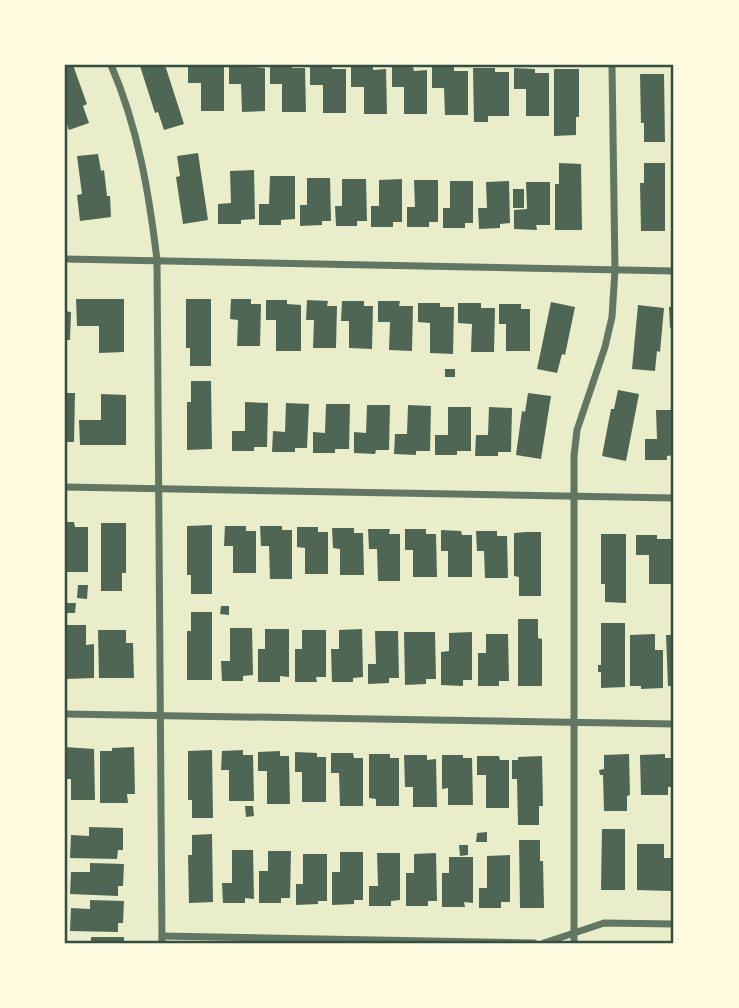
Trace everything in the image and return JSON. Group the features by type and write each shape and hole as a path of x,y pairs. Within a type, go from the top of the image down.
{"street":[{"path":"111,65 120,86 141,159 151,203 157,260 162,940 534,943"},
{"path":"573,943 577,430 605,347 612,317 615,270 612,65"},
{"path":"65,259 674,271"},
{"path":"65,487 674,499"},
{"path":"65,715 674,724"},
{"path":"544,943 604,923 674,924"}],"building":[{"path":"65,65 73,65 87,104 83,106 89,123 69,130 65,119"},
{"path":"165,65 184,124 164,130 158,112 155,113 140,66"},
{"path":"188,65 224,67 224,111 201,111 201,83 188,83"},
{"path":"229,65 265,68 265,111 242,112 241,84 229,84"},
{"path":"270,65 305,68 306,112 282,112 282,84 270,84"},
{"path":"310,65 332,65 332,69 346,69 346,113 323,113 323,85 310,85"},
{"path":"351,66 373,66 373,70 386,69 387,114 364,114 364,87 351,87"},
{"path":"392,67 413,67 414,71 427,70 427,114 404,114 404,87 392,87"},
{"path":"432,67 454,67 454,71 468,71 468,115 445,115 444,88 432,88"},
{"path":"473,68 495,68 495,72 509,72 509,116 488,116 488,122 474,122"},
{"path":"514,68 549,73 549,116 526,116 526,89 514,89"},
{"path":"554,69 579,69 579,117 576,117 576,135 554,136"},
{"path":"640,74 664,74 665,142 644,142"},
{"path":"198,153 208,220 183,224 176,177 180,176 177,156"},
{"path":"98,154 101,171 104,170 107,196 110,196 111,217 80,221 77,195 82,194 77,156"},
{"path":"559,163 581,164 582,230 555,230 555,184 559,184"},
{"path":"644,163 665,163 665,231 641,231 640,183 644,183"},
{"path":"254,170 255,219 241,220 241,224 218,224 218,204 231,203 230,171"},
{"path":"270,176 295,176 295,219 281,220 281,225 259,225 259,204 269,204"},
{"path":"307,178 330,178 331,221 322,221 322,225 300,226 300,205 307,205"},
{"path":"342,179 366,179 367,221 357,221 357,226 336,226 335,206 342,206"},
{"path":"402,179 402,222 393,222 393,227 371,227 371,206 379,206 379,180"},
{"path":"414,180 438,180 438,222 429,222 429,227 407,227 407,207 415,207"},
{"path":"450,181 473,181 473,223 465,223 465,228 443,228 443,208 450,208"},
{"path":"509,181 510,223 500,224 500,228 479,229 478,208 487,208 486,182"},
{"path":"526,182 550,182 550,225 536,225 537,230 514,229 514,210 527,209"},
{"path":"513,189 524,189 524,208 513,208"},
{"path":"76,299 124,299 124,352 99,353 99,326 77,326"},
{"path":"186,299 211,299 211,366 190,366 190,348 186,348"},
{"path":"231,299 251,299 251,304 261,304 260,346 237,346 238,320 230,319"},
{"path":"266,300 287,300 287,304 301,305 301,351 276,351 276,320 266,320"},
{"path":"307,300 328,301 327,306 337,306 336,348 313,348 314,320 306,320"},
{"path":"342,301 364,301 364,306 373,306 372,349 349,348 349,321 341,321"},
{"path":"378,301 400,301 399,306 413,306 412,351 389,350 390,322 378,322"},
{"path":"551,302 575,307 565,355 562,354 557,373 537,369"},
{"path":"418,303 440,303 440,307 454,307 453,354 430,353 430,323 418,322"},
{"path":"458,303 481,303 481,308 495,308 494,352 471,352 472,324 458,323"},
{"path":"499,304 521,304 521,309 530,309 530,351 506,351 506,324 499,324"},
{"path":"638,305 664,308 660,352 657,351 655,371 632,369"},
{"path":"669,307 674,307 674,327 670,328"},
{"path":"65,311 71,312 70,340 65,340"},
{"path":"445,369 455,369 455,377 445,377"},
{"path":"191,381 211,381 212,449 187,450 187,402 191,402"},
{"path":"618,390 639,394 626,461 602,456 611,409 614,409"},
{"path":"65,393 75,393 74,442 65,442"},
{"path":"528,393 551,396 541,459 516,455 522,411 525,412"},
{"path":"101,394 126,395 126,445 80,445 79,420 101,420"},
{"path":"245,402 268,403 267,447 254,447 254,451 232,451 232,431 245,431"},
{"path":"286,403 309,404 307,448 295,448 295,452 272,452 273,431 285,432"},
{"path":"326,404 350,404 349,449 335,449 335,453 313,453 313,432 325,433"},
{"path":"367,405 390,405 389,450 376,450 375,454 354,453 354,432 366,433"},
{"path":"408,405 431,406 430,451 416,451 416,455 394,454 395,434 407,434"},
{"path":"448,407 471,407 471,451 457,451 457,455 435,455 435,435 448,435"},
{"path":"489,407 512,408 511,452 498,452 498,456 475,456 476,435 488,435"},
{"path":"656,410 674,410 674,455 667,456 667,460 645,460 645,439 657,439"},
{"path":"65,522 74,522 75,527 88,527 88,572 65,572"},
{"path":"101,523 126,523 126,573 122,573 122,591 101,591"},
{"path":"212,525 212,594 191,594 191,575 187,575 187,526"},
{"path":"225,526 246,526 246,531 256,531 256,573 233,573 233,546 224,546"},
{"path":"260,526 282,526 282,530 292,530 292,579 270,579 269,546 261,546"},
{"path":"297,527 318,527 318,532 328,532 328,574 305,574 305,548 297,547"},
{"path":"332,528 354,528 354,533 363,533 364,575 340,575 340,549 333,548"},
{"path":"368,529 390,529 389,534 400,534 400,581 378,581 377,549 369,549"},
{"path":"405,529 426,529 426,534 436,534 437,577 413,577 413,550 405,550"},
{"path":"441,530 461,531 462,535 472,535 472,577 448,577 448,551 441,551"},
{"path":"476,531 497,531 497,536 507,536 508,578 485,578 484,551 477,551"},
{"path":"541,532 541,596 519,596 519,577 514,576 514,533"},
{"path":"601,534 626,534 626,603 605,602 605,584 601,584"},
{"path":"636,535 657,535 657,539 671,539 671,584 649,584 649,555 636,555"},
{"path":"78,585 88,585 87,599 77,598"},
{"path":"65,603 76,603 75,613 65,613"},
{"path":"221,606 229,606 229,615 220,614"},
{"path":"191,612 212,612 212,680 187,680 187,631 191,631"},
{"path":"518,619 538,619 538,638 542,639 542,686 518,686"},
{"path":"601,623 625,623 625,687 601,688 598,665 601,665"},
{"path":"65,625 86,625 86,645 94,644 94,678 65,679"},
{"path":"230,628 252,628 253,675 243,676 243,681 222,681 221,661 230,661"},
{"path":"265,629 289,629 289,677 280,676 280,682 258,682 258,649 265,649"},
{"path":"362,629 363,677 353,678 353,682 332,682 331,649 339,649 339,630"},
{"path":"98,630 126,630 126,643 133,643 134,678 99,678"},
{"path":"302,630 326,630 326,677 316,677 317,682 295,682 295,649 302,649"},
{"path":"375,631 398,631 399,678 389,678 389,683 368,684 368,664 376,664"},
{"path":"404,632 435,632 436,679 426,679 426,684 405,685"},
{"path":"472,632 472,680 463,680 463,686 441,685 441,652 449,651 449,633"},
{"path":"486,634 508,634 509,681 499,681 499,686 478,686 478,653 486,653"},
{"path":"655,634 655,650 663,650 663,688 641,689 641,686 630,686 630,635"},
{"path":"666,635 674,635 674,686 668,686"},
{"path":"65,747 94,749 95,800 71,800 71,779 65,779"},
{"path":"134,747 135,794 127,794 128,803 100,803 100,751"},
{"path":"212,750 213,818 192,818 192,800 188,800 188,751"},
{"path":"243,750 243,755 253,755 254,801 229,801 229,770 221,770 222,751"},
{"path":"280,751 280,756 289,756 290,804 267,804 267,771 258,771 258,752"},
{"path":"295,752 317,753 317,757 326,757 326,802 302,802 302,772 295,772"},
{"path":"331,753 353,753 354,758 363,758 363,806 340,806 339,773 331,773"},
{"path":"369,754 390,754 390,758 399,758 399,806 376,806 376,799 369,798"},
{"path":"629,754 630,795 627,796 627,811 604,811 603,775 600,775 599,770 604,769 604,755"},
{"path":"665,754 665,758 674,758 674,787 668,787 668,795 641,795 640,755"},
{"path":"404,755 427,755 427,760 436,759 437,807 413,807 413,787 405,787"},
{"path":"442,755 472,758 473,805 448,805 448,788 442,789"},
{"path":"477,756 499,756 500,760 509,760 509,808 486,808 486,775 477,775"},
{"path":"542,756 543,806 539,806 539,825 518,825 517,779 512,779 512,760 518,760 518,757"},
{"path":"245,806 253,806 254,816 246,817"},
{"path":"89,827 123,828 123,850 118,850 117,859 70,858 71,835 89,836"},
{"path":"602,829 625,829 625,890 601,890"},
{"path":"487,832 487,842 476,842 477,833"},
{"path":"212,834 213,902 189,903 188,855 192,855 192,835"},
{"path":"519,840 540,840 544,908 520,908"},
{"path":"637,844 664,844 664,858 671,858 671,891 637,890"},
{"path":"459,845 468,845 468,855 460,856"},
{"path":"232,850 253,850 254,899 245,898 245,903 223,903 222,883 232,883"},
{"path":"268,851 291,851 290,898 281,898 281,903 259,903 259,871 268,871"},
{"path":"340,852 363,852 363,900 354,900 354,904 332,905 332,872 340,872"},
{"path":"377,853 400,853 400,900 391,901 391,906 369,906 369,886 378,886"},
{"path":"436,853 437,901 428,901 428,906 406,906 406,873 414,873 414,854"},
{"path":"303,854 327,854 327,901 296,905 296,884 303,884"},
{"path":"510,855 510,902 501,902 501,908 479,908 479,888 487,888 487,856"},
{"path":"449,857 473,857 473,903 464,902 465,907 442,907 442,873 449,873"},
{"path":"90,863 124,864 123,886 118,886 118,896 70,894 71,872 90,872"},
{"path":"90,900 124,901 123,923 118,923 118,932 70,931 71,908 90,909"},
{"path":"91,937 124,937 124,943 91,943"}]}
